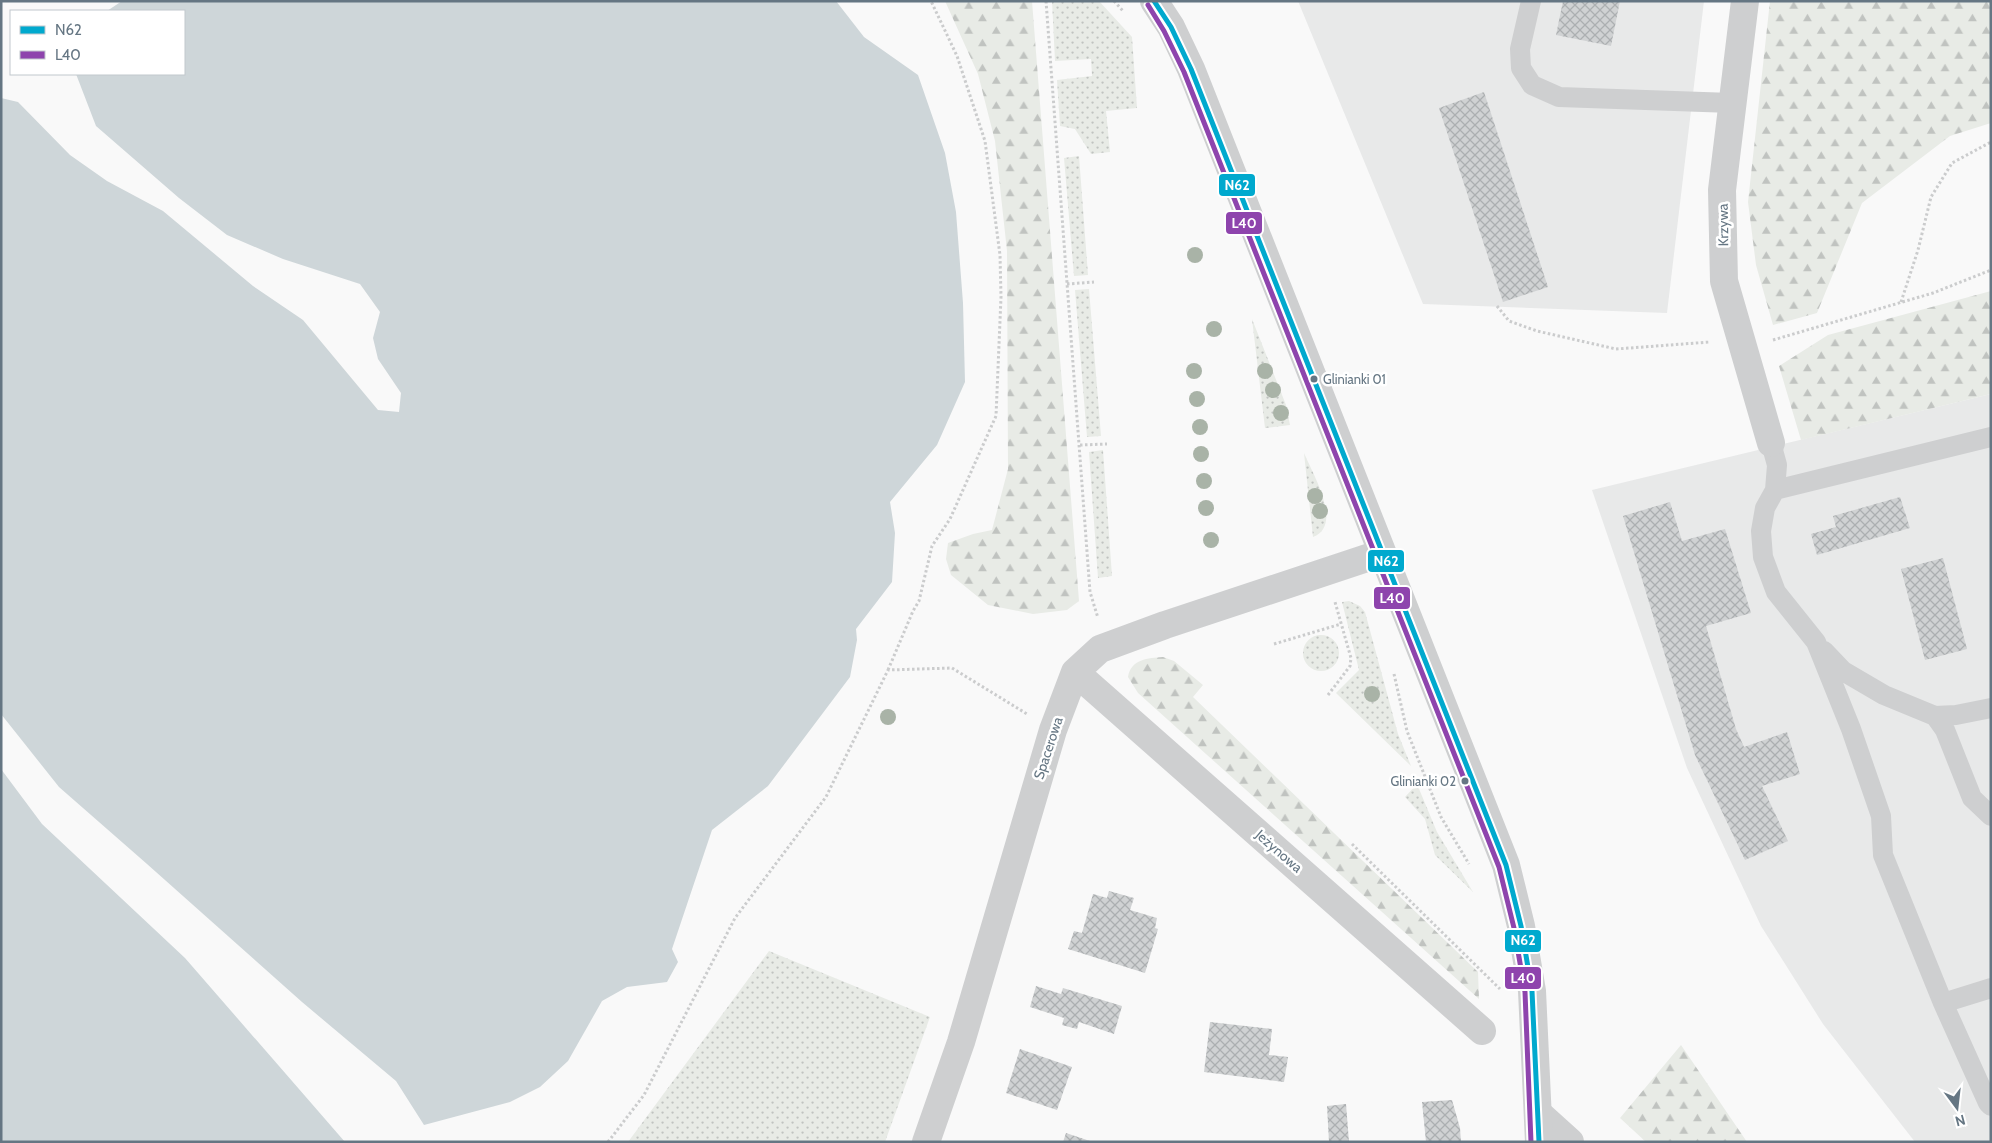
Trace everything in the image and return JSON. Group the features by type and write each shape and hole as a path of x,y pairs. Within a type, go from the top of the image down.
{"street":[{"path":"1154,1 1172,26 1191,69 1506,865 1532,991 1539,1142"},
{"name":"Krzywa","path":"1745,1 1722,190 1724,281 1771,444"},
{"name":"Spacerowa","path":"926,1142 961,1042 1053,730 1075,672 1100,649 1165,625 1382,554"},
{"name":"Jeżynowa","path":"1075,672 1482,1030"},
{"path":"1539,1114 1570,1142"}],"lane":[{"path":"1531,1 1520,49 1521,68 1532,85 1559,97 1732,103"},
{"path":"1775,490 1991,437"},
{"path":"1771,444 1776,465 1775,490 1765,508 1761,531 1764,556 1776,592 1816,642 1843,671 1884,695 1935,716 1956,715 1991,708"},
{"path":"1816,642 1851,729 1880,816 1883,855 1943,1003 1991,1106"},
{"path":"1935,716 1945,730 1972,798 1991,816"},
{"path":"1943,1003 1991,988"}],"path":[{"path":"608,1142 644,1095 736,918 826,797 888,670 919,601 932,546 950,519 996,416 1001,280 1000,254 985,141 957,56 930,1"},
{"path":"1046,1 1090,592 1100,622 1100,649"},
{"path":"1901,302 1918,250 1930,197 1952,163 1991,142"},
{"path":"1497,306 1509,321 1537,331 1616,349 1708,343 1742,339 1901,302 1933,293 1991,270"},
{"path":"1067,284 1094,282"},
{"path":"1080,445 1107,444"},
{"path":"1328,694 1350,666 1351,658 1332,594"},
{"path":"1274,644 1341,624"},
{"path":"888,670 952,668 1053,730"},
{"path":"1393,668 1407,731 1441,817 1470,865"},
{"path":"1352,844 1500,989"},
{"path":"1499,980 1501,998"}],"shaded area":[{"path":"122,1 836,1 864,37 918,75 945,153 956,212 963,303 965,382 937,445 890,502 895,533 892,582 856,629 857,640 850,677 768,786 712,830 672,949 678,962 667,982 627,987 602,1001 568,1061 540,1087 510,1102 424,1125 396,1081 302,1002 59,787 1,714 1,98 18,102 70,155 107,181 163,211 253,286 303,320 378,410 399,412 401,393 378,359 373,338 380,312 360,284 283,259 227,235 179,198 96,126 76,75 185,75 185,10 108,10"},
{"path":"1298,1 1704,1 1667,313 1423,304"},
{"path":"1991,394 1991,1142 1915,1142 1823,1024 1761,926 1687,768 1592,490"},
{"path":"1,769 42,824 185,958 345,1142 1,1142"}],"green space":[{"path":"945,1 1032,1 1079,601 1067,610 1033,614 988,605 951,575 946,559 948,543 973,534 992,530 1008,469 1007,251 995,141 978,74"},
{"path":"1052,1 1099,1 1132,37 1137,108 1106,111 1110,152 1091,154 1075,129 1060,126 1057,80 1092,76 1091,59 1055,61"},
{"path":"1770,1 1991,1 1991,123 1950,136 1862,203 1817,313 1773,325 1756,265 1748,202"},
{"path":"1079,156 1088,275 1074,276 1064,158"},
{"path":"1089,289 1101,436 1087,437 1075,290"},
{"path":"1991,291 1991,394 1801,440 1779,366 1828,335"},
{"path":"1252,319 1286,405 1290,425 1265,428"},
{"path":"1103,450 1112,576 1098,578 1089,452"},
{"path":"1304,453 1319,485 1326,511 1326,522 1322,531 1313,537"},
{"path":"1349,601 1360,606 1365,612 1398,734 1411,766 1336,693 1359,670 1342,602"},
{"path":"1321,635 1334,640 1339,653 1334,666 1321,671 1308,666 1303,653 1308,640"},
{"path":"1163,657 1174,661 1203,685 1193,697 1478,972 1479,999 1138,693 1128,677 1133,666 1146,659"},
{"path":"1417,784 1437,832 1473,892 1435,855 1425,819 1405,797"},
{"path":"769,951 930,1017 885,1142 628,1142"},
{"path":"1681,1045 1747,1142 1646,1142 1620,1118"}],"building":[{"path":"1563,1 1620,1 1611,46 1556,35"},
{"path":"1484,92 1548,287 1503,302 1439,108"},
{"path":"1900,497 1910,528 1817,555 1811,534 1836,527 1833,516"},
{"path":"1670,502 1682,541 1725,529 1751,613 1706,626 1736,729 1744,747 1787,732 1800,774 1762,786 1788,841 1745,860 1695,755 1623,516"},
{"path":"1943,558 1967,649 1925,660 1901,569"},
{"path":"1109,891 1134,898 1130,910 1157,918 1155,928 1158,929 1145,973 1068,949 1074,931 1082,933 1093,894 1107,898"},
{"path":"1036,986 1061,994 1063,988 1122,1006 1114,1034 1079,1022 1077,1029 1062,1025 1064,1018 1030,1007"},
{"path":"1210,1022 1272,1029 1269,1055 1288,1057 1284,1082 1204,1072"},
{"path":"1020,1049 1072,1067 1057,1110 1006,1093"},
{"path":"1452,1100 1460,1128 1461,1142 1426,1142 1422,1102"},
{"path":"1346,1104 1349,1142 1329,1142 1327,1106"},
{"path":"1066,1133 1090,1141 1090,1142 1063,1142"}],"transit line":[{"name":"N62","path":"1154,1 1171,27 1191,69 1506,865 1521,926 1532,991 1539,1142"},
{"name":"L40","path":"1148,5 1164,31 1184,72 1499,867 1514,928 1525,992 1531,1142"}],"place":[{"name":"Glinianki 01","path":"1314,379"},
{"name":"Glinianki 02","path":"1465,781"}]}
